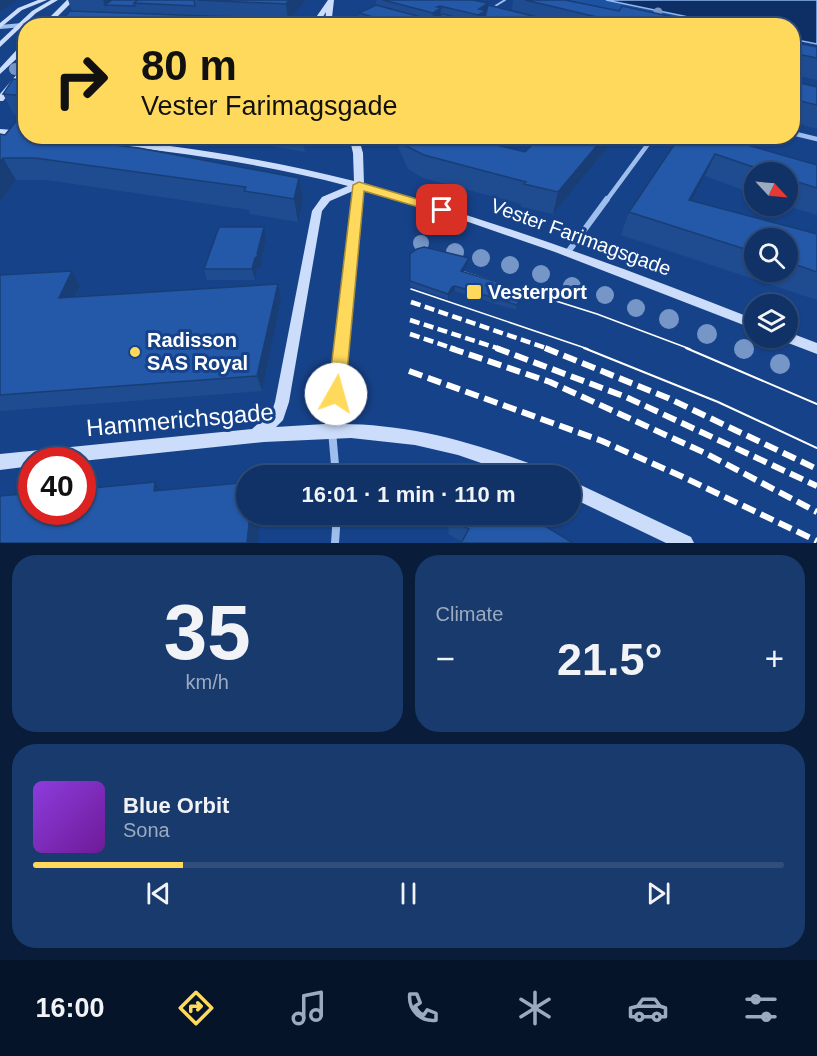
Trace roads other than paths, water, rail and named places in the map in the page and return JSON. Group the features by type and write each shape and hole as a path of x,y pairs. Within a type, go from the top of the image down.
{"street":[{"path":"0,26 20,9 45,0"},
{"path":"28,18 38,9 55,0"},
{"path":"52,18 71,0"},
{"path":"328,18 330,1"},
{"path":"318,18 330,1"},
{"path":"0,26 18,24"},
{"path":"0,45 18,27"},
{"path":"0,72 18,53"},
{"path":"0,99 18,78"},
{"path":"0,132 18,133"},
{"path":"800,135 817,139"},
{"name":"Vester Farimagsgade","path":"127,144 202,154 359,185 476,220 568,252 744,320"},
{"path":"335,465 332,431 359,185 358,153 355,144"},
{"path":"568,252 648,144"},
{"path":"256,435 278,415 282,402 317,211 326,199 359,185"},
{"path":"798,341 817,349"},
{"name":"Hammerichsgade","path":"0,462 256,435 332,431 374,432 412,437 475,453 509,465"},
{"path":"581,493 685,543"},
{"path":"335,543 337,525"}],"lane":[{"path":"481,5 492,8 505,0"}],"tram line":[{"path":"461,271 597,314 690,349"},
{"path":"411,289 588,349"},
{"path":"584,348 718,402 817,448"},
{"path":"686,348 817,404"}],"railway":[{"path":"411,302 549,349"},
{"path":"410,320 500,349"},
{"path":"410,334 455,349"},
{"path":"450,348 550,382 705,453 817,512"},
{"path":"496,348 626,397 817,486"},
{"path":"545,348 668,398 817,469"},
{"path":"409,371 602,441 817,541"}],"place":[{"name":"Vesterport","path":"474,292"},
{"name":"Radisson SAS Royal","path":"135,352"}]}
